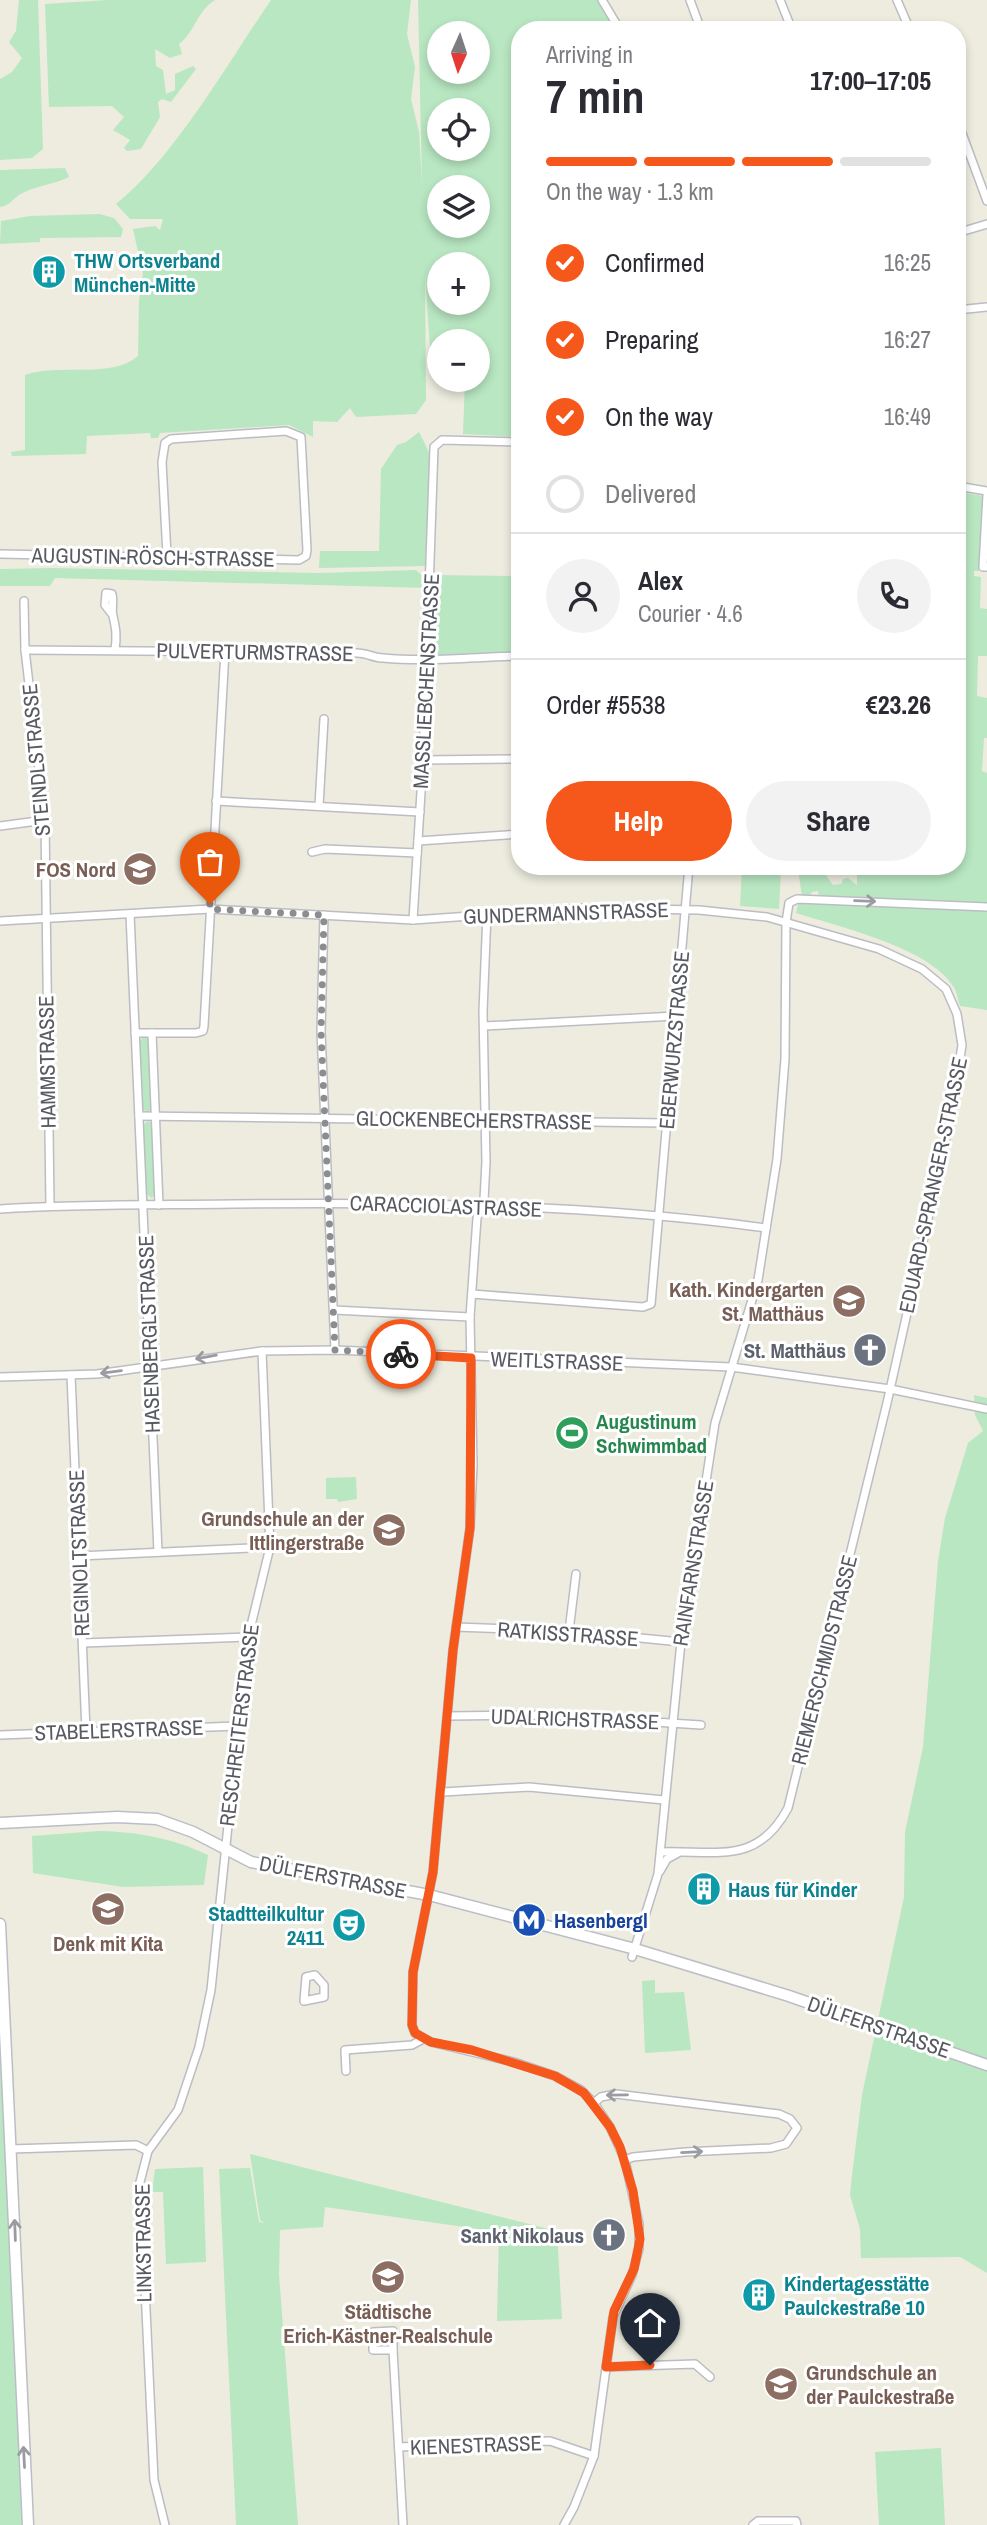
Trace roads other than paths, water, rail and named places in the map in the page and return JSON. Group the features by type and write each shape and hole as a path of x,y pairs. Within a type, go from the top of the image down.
{"main road":[{"name":"DÜLFERSTRASSE","path":"0,1823 147,1817 175,1824 251,1862 429,1895 789,1996 987,2064"},
{"path":"0,1924 28,2525"}],"street":[{"path":"602,0 615,21"},
{"path":"690,0 698,21"},
{"path":"780,0 788,21"},
{"path":"897,0 905,21"},
{"path":"966,144 987,201"},
{"path":"966,230 987,224"},
{"path":"966,309 987,307"},
{"name":"AUGUSTIN-RÖSCH-STRASSE","path":"0,554 167,555 299,560 306,556 302,441 297,434 285,431 171,439 165,443 162,462 167,555"},
{"name":"MASSLIEBCHENSTRASSE","path":"414,920 436,442 511,442"},
{"path":"966,488 987,493 985,567"},
{"name":"STEINDLSTRASSE","path":"24,601 25,650 45,820 45,918"},
{"path":"111,614 118,625 116,650"},
{"name":"PULVERTURMSTRASSE","path":"25,650 362,653 378,658 426,659 511,656"},
{"path":"135,1032 202,1031 225,651"},
{"path":"319,806 324,719"},
{"path":"423,760 511,759"},
{"path":"216,801 420,811"},
{"path":"0,826 45,820"},
{"path":"418,841 511,835"},
{"path":"312,852 325,849 417,853"},
{"name":"EBERWURZSTRASSE","path":"472,1294 649,1306 689,875"},
{"path":"786,922 789,903 797,899 987,908"},
{"name":"GUNDERMANNSTRASSE","path":"0,921 210,909 414,920 586,908 687,909 748,914 786,922"},
{"name":"HASENBERGLSTRASSE","path":"130,914 158,1552"},
{"path":"487,914 484,1026 486,1162 481,1207 477,1218 470,1317 470,1528 456,1627 443,1791 429,1895 413,1972 412,2025 424,2039 472,2050 555,2076 581,2090 594,2102 610,2127 625,2160 640,2234 637,2261 614,2311 594,2456 575,2507 564,2525"},
{"path":"324,915 321,1004 335,1350"},
{"name":"HAMMSTRASSE","path":"45,918 50,1206"},
{"name":"RAINFARNSTRASSE","path":"634,1953 658,1874 681,1642 715,1423 758,1280 766,1227 783,1107 788,934 786,922"},
{"name":"EDUARD-SPRANGER-STRASSE","path":"786,922 879,949 922,969 946,989 957,1014 962,1045 957,1083 890,1389"},
{"path":"484,1026 676,1016"},
{"name":"HASENBERGLSTRASSE","path":"152,1032 159,1205"},
{"path":"139,1116 155,1116"},
{"name":"GLOCKENBECHERSTRASSE","path":"155,1116 485,1123 667,1123"},
{"name":"CARACCIOLASTRASSE","path":"0,1209 144,1204 330,1203 658,1214 766,1227"},
{"path":"334,1310 470,1317"},
{"name":"WEITLSTRASSE","path":"0,1377 71,1376 261,1350 335,1350 471,1358 731,1367 890,1389 987,1409"},
{"name":"RESCHREITERSTRASSE","path":"225,1850 248,1637 270,1547 261,1350"},
{"name":"REGINOLTSTRASSE","path":"71,1376 86,1731"},
{"name":"RIEMERSCHMIDSTRASSE","path":"661,1852 740,1852 769,1835 788,1808 890,1389"},
{"path":"79,1556 270,1547"},
{"path":"569,1631 576,1574"},
{"name":"RATKISSTRASSE","path":"456,1627 569,1631 681,1642"},
{"path":"83,1643 248,1637"},
{"name":"UDALRICHSTRASSE","path":"448,1716 547,1716 701,1724"},
{"name":"STABELERSTRASSE","path":"0,1735 237,1727"},
{"path":"443,1791 529,1787 664,1800"},
{"name":"LINKSTRASSE","path":"165,2525 154,2480 140,2227 140,2182 148,2151 177,2112 199,2047 211,1990 225,1850"},
{"path":"658,1874 667,1859 681,1851"},
{"path":"345,2071 345,2050 412,2045 424,2039"},
{"path":"594,2102 601,2096 616,2094 706,2104 779,2114 790,2119 797,2128 786,2144 771,2148 685,2152 625,2160"},
{"path":"11,2149 136,2145 148,2151"},
{"path":"393,2350 403,2525"},
{"path":"606,2367 695,2364 710,2377"},
{"name":"KIENESTRASSE","path":"399,2447 550,2441 594,2456"},
{"path":"753,2525 758,2521 796,2521 797,2525"}],"place":[{"name":"THW Ortsverband München-Mitte","path":"49,272"},
{"name":"FOS Nord","path":"140,869"},
{"name":"Kath. Kindergarten St. Matthäus","path":"849,1301"},
{"name":"St. Matthäus","path":"870,1350"},
{"name":"Augustinum Schwimmbad","path":"572,1433"},
{"name":"Grundschule an der Ittlingerstraße","path":"389,1530"},
{"name":"Haus für Kinder","path":"704,1889"},
{"name":"Denk mit Kita","path":"108,1909"},
{"name":"Hasenbergl","path":"529,1920"},
{"name":"Stadtteilkultur 2411","path":"349,1925"},
{"name":"Sankt Nikolaus","path":"609,2235"},
{"name":"Städtische Erich-Kästner-Realschule","path":"388,2277"},
{"name":"Kindertagesstätte Paulckestraße 10","path":"759,2295"},
{"name":"Grundschule an der Paulckestraße","path":"781,2384"}]}
